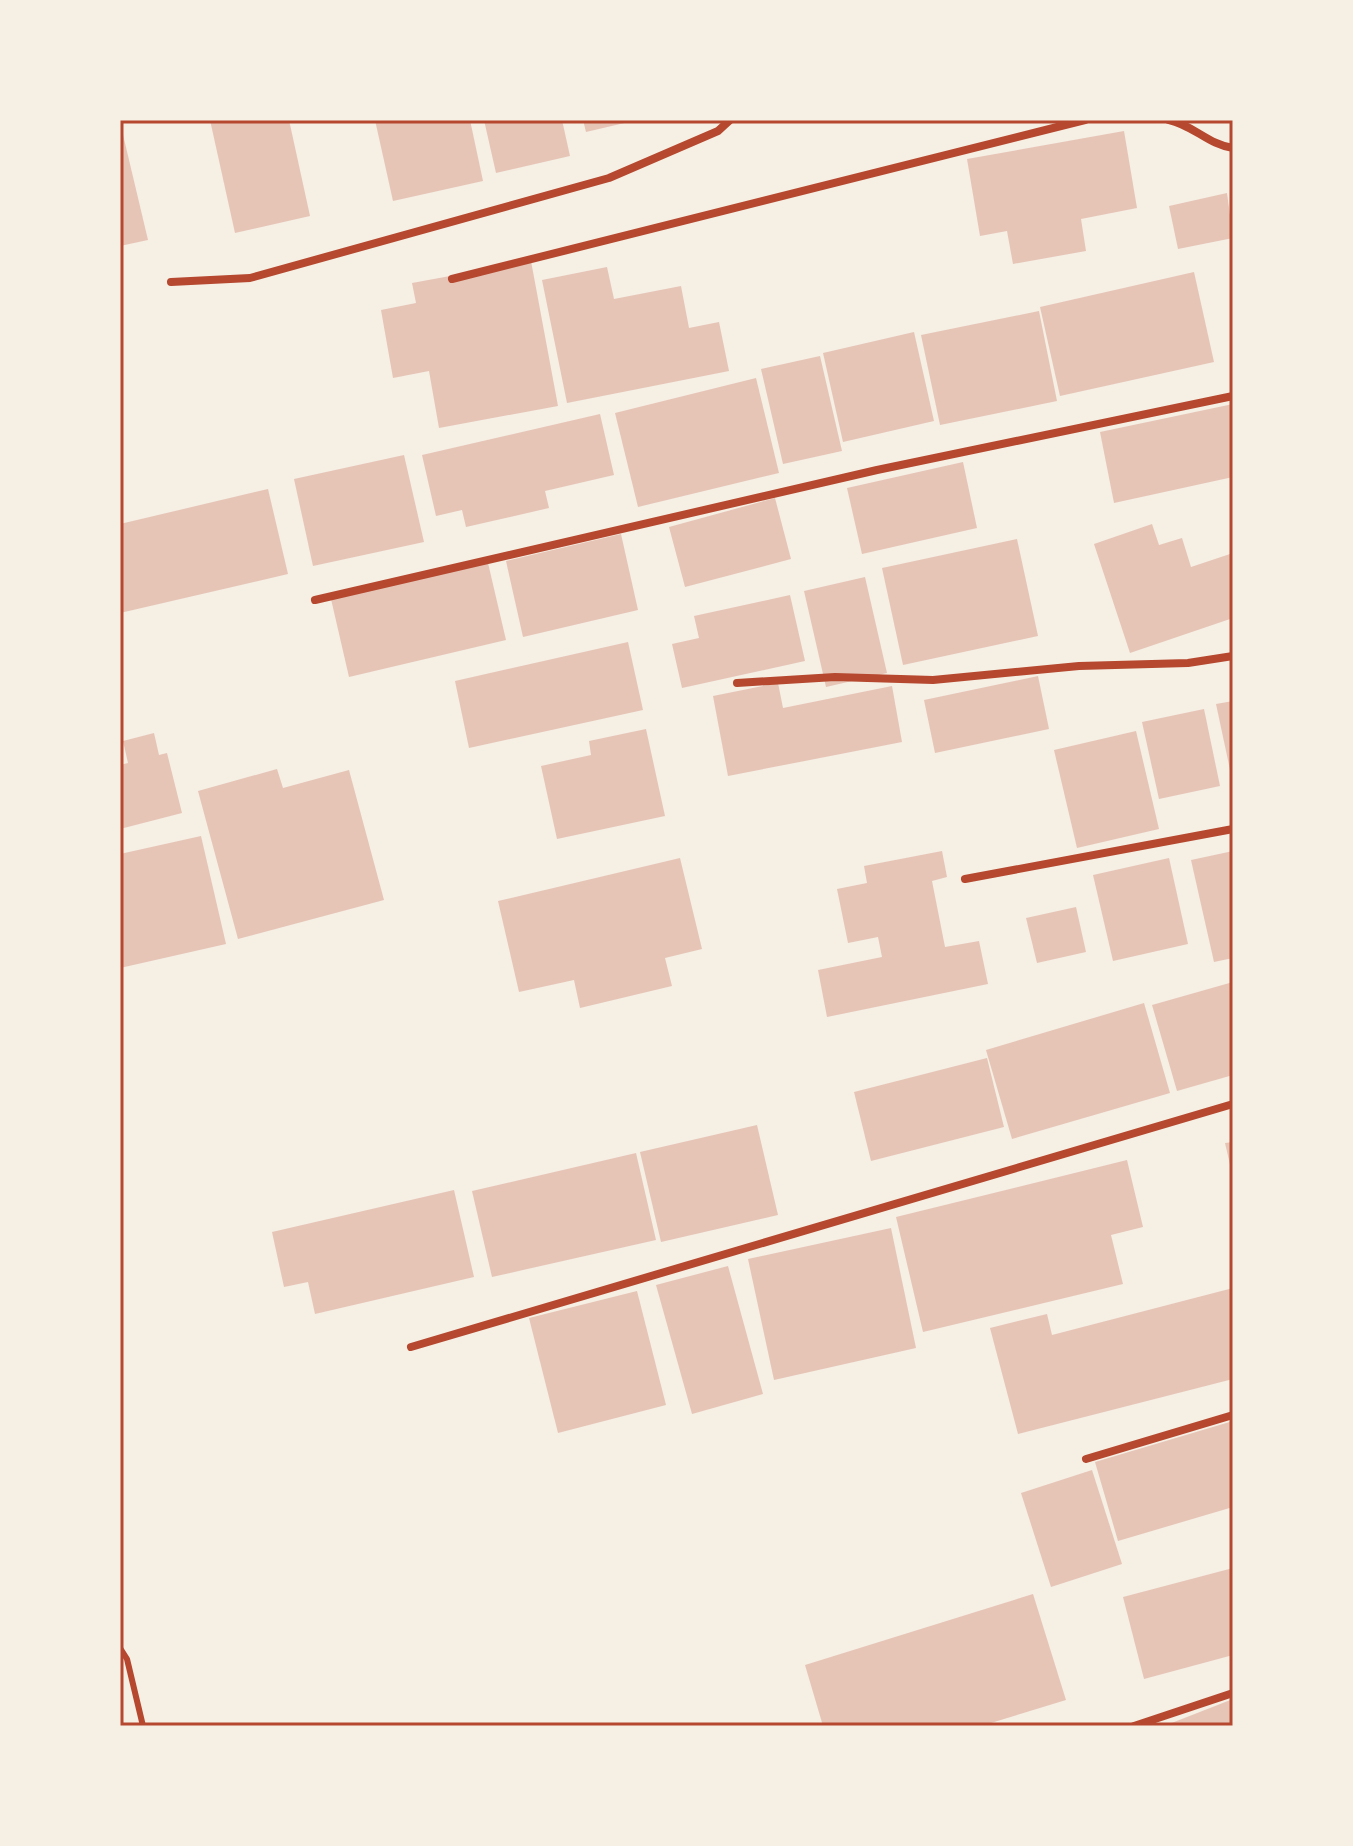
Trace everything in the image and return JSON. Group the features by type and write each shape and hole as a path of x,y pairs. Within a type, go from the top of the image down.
{"street":[{"path":"171,282 250,278 609,178 718,131 730,120"},
{"path":"452,279 1085,120"},
{"path":"1169,120 1183,123 1220,146 1233,148"},
{"path":"315,600 877,470 1233,396"},
{"path":"737,683 835,677 933,680 1079,666 1188,663 1233,656"},
{"path":"965,879 1233,829"},
{"path":"411,1347 1233,1104"},
{"path":"1086,1459 1233,1415"},
{"path":"1134,1726 1233,1693"}],"lane":[{"path":"120,1648 127,1659 143,1726"}],"building":[{"path":"210,120 289,120 310,216 235,233"},
{"path":"375,120 470,120 483,181 393,201"},
{"path":"484,120 562,120 570,156 496,173"},
{"path":"583,120 632,120 633,121 586,132"},
{"path":"120,122 148,240 120,246"},
{"path":"1124,131 1137,208 1081,219 1086,251 1013,264 1007,231 980,236 967,159"},
{"path":"1227,193 1233,238 1178,249 1169,206"},
{"path":"531,261 558,406 439,428 429,371 393,378 381,310 416,303 412,283"},
{"path":"607,267 614,299 681,286 689,328 719,322 729,371 567,403 542,280"},
{"path":"1194,272 1214,362 1060,396 1040,307"},
{"path":"1039,311 1057,401 940,425 921,335"},
{"path":"914,332 934,421 843,442 823,353"},
{"path":"820,356 842,451 783,464 761,369"},
{"path":"756,378 779,473 638,507 615,413"},
{"path":"1233,404 1233,477 1114,503 1100,432"},
{"path":"600,414 614,475 545,491 549,508 466,527 462,510 436,516 422,455"},
{"path":"404,455 424,542 313,566 294,479"},
{"path":"963,462 977,528 862,554 847,488"},
{"path":"268,489 288,574 120,613 120,524"},
{"path":"775,498 791,559 685,587 669,527"},
{"path":"1152,524 1159,545 1182,538 1191,567 1233,553 1233,618 1130,653 1094,544"},
{"path":"621,534 638,610 523,637 506,561"},
{"path":"1017,539 1038,636 903,665 882,568"},
{"path":"488,563 506,640 349,677 331,599"},
{"path":"865,577 887,673 826,687 804,591"},
{"path":"790,595 805,661 682,688 672,644 699,638 694,616"},
{"path":"628,642 643,710 469,748 455,681"},
{"path":"1038,676 1049,729 935,753 924,700"},
{"path":"778,683 783,708 892,686 902,742 728,776 713,696"},
{"path":"1233,701 1233,779 1232,779 1216,704"},
{"path":"1204,709 1220,786 1159,799 1142,722"},
{"path":"646,729 665,816 557,839 541,766 591,755 589,741"},
{"path":"1136,731 1159,829 1077,848 1054,750"},
{"path":"154,733 159,755 167,753 182,813 120,829 120,765 128,763 123,741"},
{"path":"277,769 283,788 349,770 384,900 238,939 198,791"},
{"path":"201,836 226,944 120,968 120,854"},
{"path":"942,851 947,877 932,881 945,947 979,941 988,984 827,1017 818,970 882,957 878,937 848,943 837,889 867,883 864,866"},
{"path":"1233,851 1233,958 1214,962 1191,860"},
{"path":"680,858 702,949 665,958 672,986 580,1008 574,980 519,992 498,901"},
{"path":"1169,858 1188,944 1113,961 1093,875"},
{"path":"1076,907 1086,952 1037,963 1026,918"},
{"path":"1233,982 1233,1075 1177,1091 1152,1005"},
{"path":"1144,1003 1170,1093 1012,1139 986,1050"},
{"path":"987,1058 1004,1127 871,1161 854,1092"},
{"path":"757,1125 778,1215 661,1242 640,1152"},
{"path":"1233,1142 1233,1172 1232,1173 1225,1143"},
{"path":"636,1153 656,1240 492,1277 472,1191"},
{"path":"1127,1160 1143,1227 1111,1235 1123,1284 923,1332 896,1217"},
{"path":"454,1190 474,1277 315,1314 308,1282 284,1287 272,1232"},
{"path":"891,1228 916,1348 774,1380 748,1259"},
{"path":"728,1266 763,1394 692,1414 656,1285"},
{"path":"1233,1288 1233,1379 1018,1434 990,1328 1047,1314 1052,1335"},
{"path":"637,1291 666,1405 558,1433 529,1318"},
{"path":"1233,1421 1233,1507 1118,1541 1095,1462"},
{"path":"1092,1470 1122,1564 1051,1587 1021,1493"},
{"path":"1233,1568 1233,1655 1144,1679 1123,1597"},
{"path":"1033,1594 1066,1700 981,1726 823,1726 805,1665"},
{"path":"1233,1699 1233,1726 1164,1726"}]}
